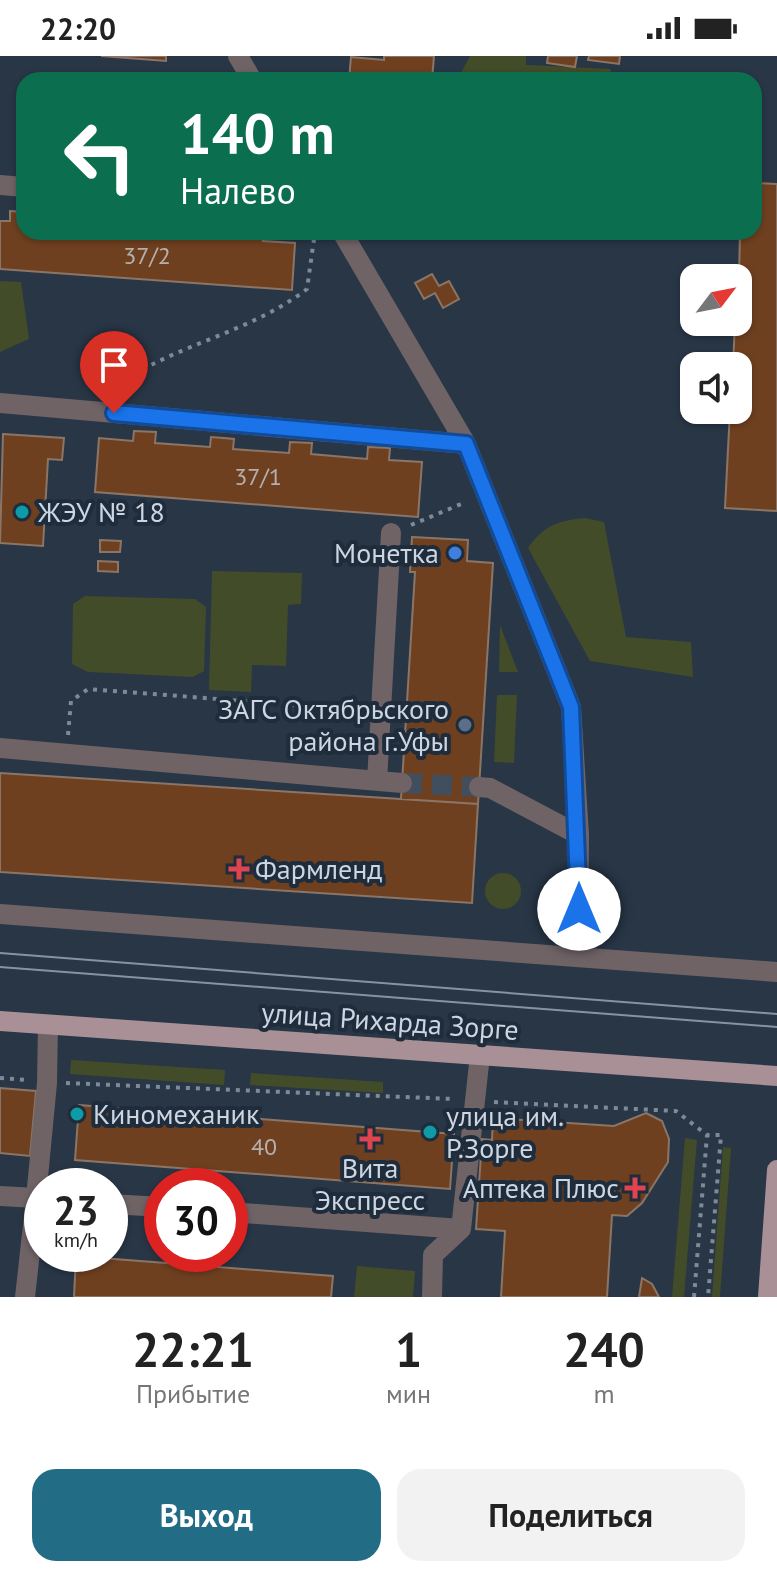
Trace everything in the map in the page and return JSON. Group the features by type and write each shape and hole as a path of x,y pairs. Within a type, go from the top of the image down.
{"main road":[{"name":"улица Рихарда Зорге","path":"0,1021 777,1076"},
{"path":"768,1297 777,1170"}],"street":[{"path":"347,240 466,444 571,707 579,835 578,956"},
{"path":"0,403 466,444"},
{"path":"377,781 391,533"},
{"path":"0,748 402,783"},
{"path":"479,787 490,788 579,835"},
{"path":"0,914 777,972"},
{"path":"41,1168 48,1025"},
{"path":"432,1297 433,1255 461,1229 480,1055"},
{"path":"0,1196 24,1198"},
{"path":"248,1213 461,1229"},
{"path":"25,1297 29,1272"}],"path":[{"path":"84,410 138,369 283,308 307,289 314,240"},
{"path":"391,533 472,500"},
{"path":"67,753 71,701 88,689 380,712"},
{"path":"0,1078 47,1083 676,1111 707,1135 721,1135 708,1297"},
{"path":"694,1297 707,1135"}],"green space":[{"path":"470,56 526,56 526,65 611,69 611,72 461,72"},
{"path":"0,281 21,282 29,339 0,352"},
{"path":"585,518 604,522 626,637 691,642 693,677 590,661 528,548 552,526"},
{"path":"212,571 302,573 301,604 288,605 286,666 252,665 251,692 209,690"},
{"path":"85,596 195,599 206,607 204,671 193,677 88,672 72,664 73,604"},
{"path":"500,625 518,672 499,672"},
{"path":"497,695 517,695 514,763 494,762"},
{"path":"503,873 516,878 521,891 516,904 503,909 490,904 485,891 490,878"},
{"path":"71,1060 225,1070 224,1085 70,1074"},
{"path":"251,1073 383,1082 383,1093 250,1085"},
{"path":"685,1138 697,1140 684,1297 672,1297"},
{"path":"723,1147 731,1148 720,1297 712,1297"},
{"path":"357,1266 415,1271 413,1297 354,1297"}],"building":[{"path":"101,56 166,56 166,61"},
{"path":"384,56 434,56 433,72 350,72 351,57 384,60"},
{"path":"548,56 577,56 575,67 547,63"},
{"path":"589,56 620,56 619,64 588,60"},
{"path":"762,183 777,184 777,511 725,508 729,424 752,424 752,352 734,352 734,336 752,336 752,264 739,264 740,240 762,240"},
{"path":"10,211 16,211 16,240 263,240 295,243 292,290 0,269 0,221 10,221"},
{"path":"432,274 439,286 449,281 459,299 443,308 435,293 424,299 415,283"},
{"path":"134,431 156,432 155,443 210,447 211,437 234,439 233,449 289,453 290,442 312,443 311,454 367,459 368,447 390,448 389,460 422,462 418,517 95,492 99,438 133,441"},
{"name":"ЖЭУ № 18","path":"3,434 64,438 62,460 48,459 43,546 0,543"},
{"path":"412,537 468,540 467,561 493,563 478,804 401,799 415,572 410,572"},
{"path":"100,540 121,541 120,552 100,552"},
{"path":"98,561 118,562 118,572 98,571"},
{"path":"0,773 478,804 472,903 0,872"},
{"path":"0,1088 36,1091 30,1156 0,1153"},
{"path":"79,1105 454,1134 450,1189 248,1173 248,1168 178,1168 75,1160"},
{"path":"646,1113 662,1121 669,1139 668,1162 642,1203 627,1216 612,1215 607,1297 501,1297 505,1231 476,1229 482,1139 492,1140 493,1118 614,1126"},
{"path":"128,1260 144,1261 144,1272 248,1272 248,1269 333,1276 331,1297 74,1297 75,1272 128,1272"},
{"path":"642,1278 652,1284 659,1297 639,1297"}],"tunnel":[{"path":"402,783 479,787"}],"tram line":[{"path":"0,953 777,1014"},
{"path":"0,967 777,1027"}],"place":[{"name":"ЖЭУ № 18","path":"22,512"},
{"name":"Монетка","path":"455,553"},
{"name":"ЗАГС Октябрьского района г.Уфы","path":"465,725"},
{"name":"Фармленд","path":"239,869"},
{"name":"Киномеханик","path":"77,1114"},
{"name":"улица им. Р.Зорге","path":"430,1132"},
{"name":"Вита Экспресс","path":"370,1139"},
{"name":"Аптека Плюс","path":"635,1188"}],"route":[{"path":"114,413 466,444 571,707 579,835 579,909"}]}
